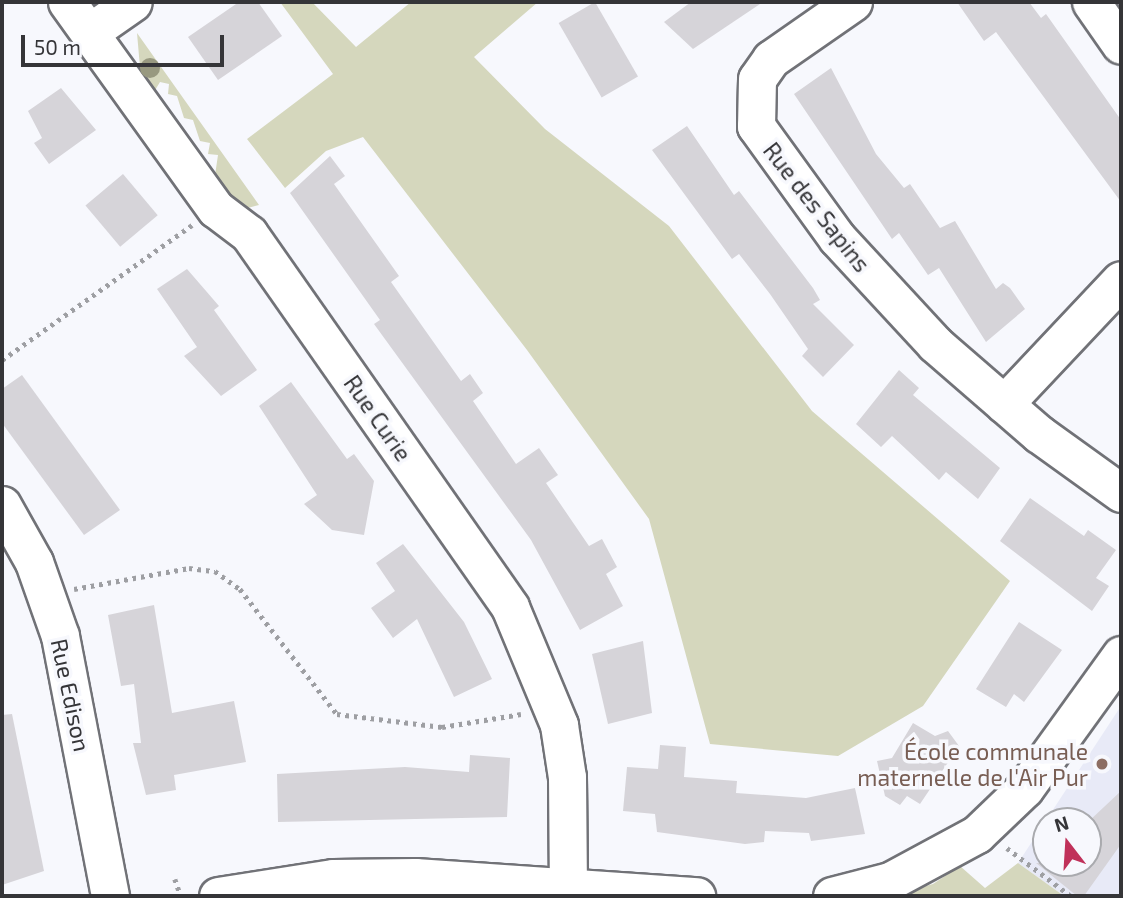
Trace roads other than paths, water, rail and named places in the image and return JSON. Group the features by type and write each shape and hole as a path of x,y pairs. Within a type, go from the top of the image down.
{"street":[{"name":"Rue Curie","path":"67,2 216,209 249,234 510,607 559,725 567,777 568,886"},
{"path":"90,32 133,2"},
{"name":"Rue des Sapins","path":"853,2 771,59 757,79 756,126 866,271 1004,404 1121,493"},
{"path":"1091,2 1121,45"},
{"path":"1004,404 1121,280"},
{"name":"Rue Edison","path":"2,505 34,562 60,636 110,896"},
{"path":"832,896 935,861 984,827 1025,788 1116,662"},
{"path":"218,896 333,878 568,886 696,896"}],"place":[{"name":"École communale maternelle de l'Air Pur","path":"1102,764"}]}
